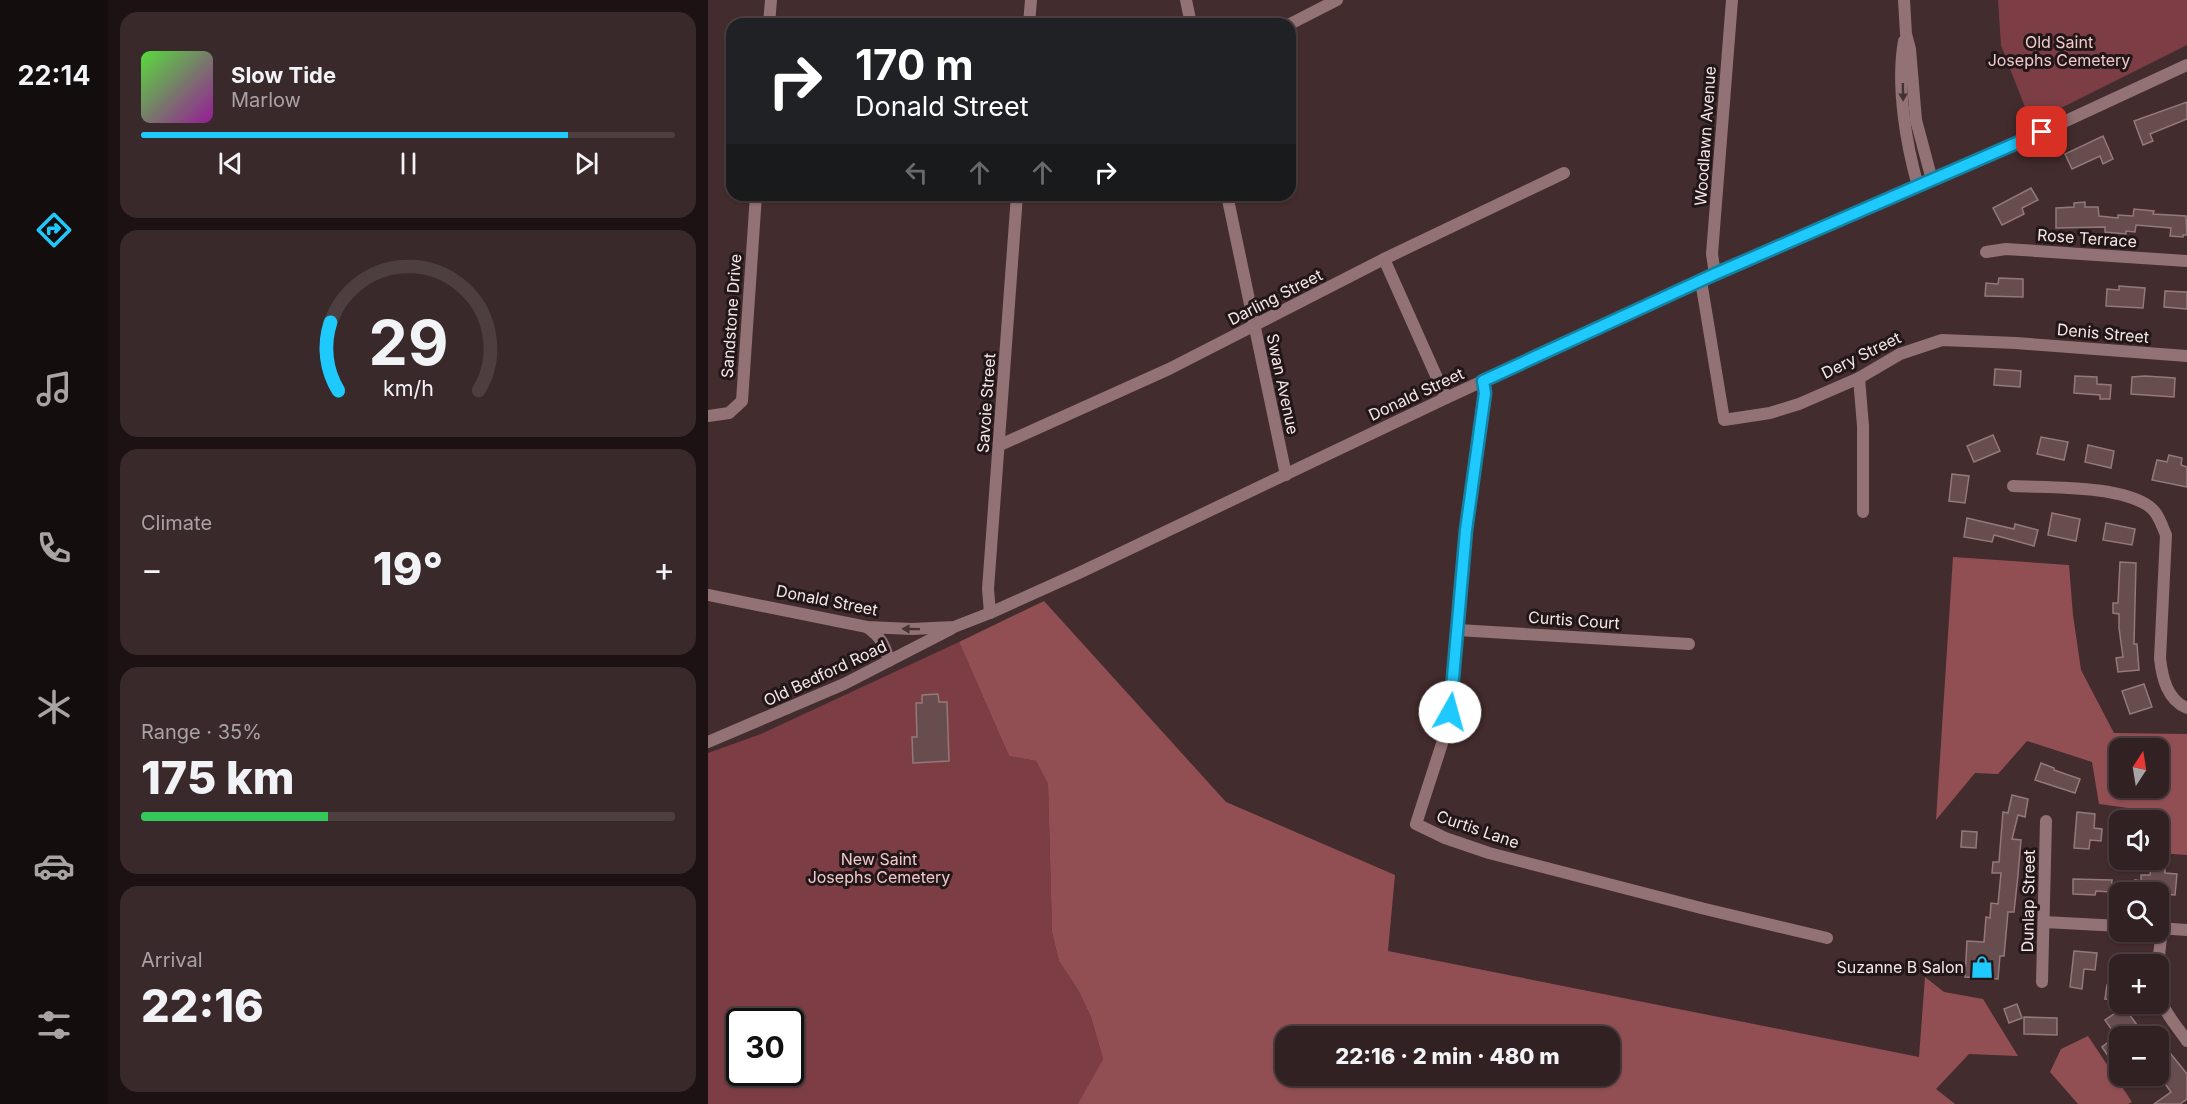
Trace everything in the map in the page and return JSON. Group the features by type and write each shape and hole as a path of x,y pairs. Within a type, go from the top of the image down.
{"street":[{"path":"770,18 771,0"},
{"path":"1030,18 1031,0"},
{"path":"1186,0 1190,18"},
{"path":"1296,21 1337,0"},
{"name":"Woodlawn Avenue","path":"1715,274 1712,254 1732,0"},
{"path":"1904,0 1905,129 1918,186"},
{"path":"1906,34 1911,49 1916,120 1932,180"},
{"name":"Donald Street","path":"708,595 867,627 912,629 954,627 990,613 1715,274 1932,180 2187,65"},
{"name":"Darling Street","path":"1000,446 1169,369 1384,259 1564,173"},
{"name":"Sandstone Drive","path":"708,416 729,413 741,401 756,201"},
{"name":"Savoie Street","path":"990,613 988,589 1017,201"},
{"name":"Swan Avenue","path":"1228,201 1286,475"},
{"name":"Rose Terrace","path":"1986,252 2006,249 2187,261"},
{"path":"1384,259 1446,398"},
{"name":"Dery Street","path":"1701,281 1724,420 1770,413 1799,404 1859,378 1900,354 1942,340 2016,343"},
{"name":"Denis Street","path":"2016,343 2187,356"},
{"path":"1859,378 1863,426 1863,512"},
{"name":"Curtis Lane","path":"1483,381 1485,393 1466,530 1448,728 1416,824 1445,838 1490,853 1827,938"},
{"path":"2013,486 2126,495 2151,508 2155,513 2166,535 2160,658 2162,676 2170,694 2187,708"},
{"path":"867,627 884,643 890,661"},
{"name":"Old Bedford Road","path":"708,742 792,708 954,627"},
{"name":"Curtis Court","path":"1458,630 1689,644"},
{"name":"Dunlap Street","path":"2042,982 2046,821"},
{"path":"2044,922 2109,925"},
{"path":"2169,929 2187,930"},
{"path":"2160,942 2161,999 2168,1015 2187,1041"}],"green space":[{"name":"Old Saint Josephs Cemetery","path":"1998,0 2187,0 2187,45 2031,123 2001,45"},
{"name":"New Saint Josephs Cemetery","path":"959,642 1009,756 1036,761 1048,784 1052,932 1059,961 1078,990 1091,1017 1103,1059 1079,1104 708,1104 708,753 761,734"}],"shaded area":[{"path":"1953,557 2069,565 2081,670 2114,733 2187,734 2187,855 2169,854 2169,810 2128,810 2128,808 2099,804 2092,762 2027,741 1998,774 1975,773 1936,820"},
{"path":"1044,601 1226,802 1395,875 1388,951 1919,1057 1925,977 1944,992 1983,999 2018,1056 1969,1054 1936,1089 1955,1104 1078,1104 1103,1059 1091,1017 1078,990 1059,961 1052,932 1048,784 1036,761 1009,756 959,642"},
{"path":"2088,1036 2109,1068 2109,1086 2121,1086 2132,1102 2128,1104 2078,1104 2050,1072 2061,1049"}],"building":[{"path":"2187,102 2187,119 2150,134 2153,141 2143,145 2134,121"},
{"path":"2103,136 2113,159 2103,164 2100,156 2072,169 2065,154"},
{"path":"2031,188 2038,200 2022,208 2024,214 2002,225 1993,208"},
{"path":"2085,202 2085,207 2098,207 2099,216 2118,218 2118,215 2133,216 2134,209 2154,211 2153,214 2186,216 2187,235 2170,236 2171,228 2136,225 2135,232 2126,231 2126,234 2105,232 2105,227 2056,228 2056,208 2074,207 2074,203"},
{"path":"1999,278 2023,279 2023,297 1985,296 1986,283 1998,284"},
{"path":"2119,286 2145,288 2143,308 2106,306 2107,289 2119,290"},
{"path":"2165,291 2187,292 2187,309 2164,307"},
{"path":"1995,369 2021,371 2020,387 1994,385"},
{"path":"2075,376 2097,377 2097,384 2111,385 2110,399 2100,399 2100,395 2074,393"},
{"path":"2132,377 2175,378 2174,397 2131,394"},
{"path":"1993,435 2000,451 1974,462 1967,446"},
{"path":"2041,437 2068,442 2064,460 2037,454"},
{"path":"2088,445 2114,451 2111,468 2085,462"},
{"path":"2169,455 2182,458 2181,465 2187,467 2187,487 2152,480 2157,460 2167,462"},
{"path":"1952,474 1969,476 1965,503 1949,501"},
{"path":"2052,513 2080,519 2076,541 2048,535"},
{"path":"1967,518 2014,529 2015,524 2038,530 2034,546 1994,535 1992,542 1964,537"},
{"path":"2106,523 2135,529 2132,545 2103,540"},
{"path":"2120,562 2136,563 2134,644 2137,644 2139,670 2118,672 2116,658 2123,657 2119,614 2113,613 2113,603 2118,603"},
{"path":"2144,684 2152,707 2130,714 2122,691"},
{"path":"938,694 939,702 947,702 949,761 913,763 912,737 917,737 916,703 922,703 922,695"},
{"path":"2041,763 2080,779 2075,793 2035,780"},
{"path":"2012,795 2028,799 2025,817 2018,815 2012,839 2021,840 2014,912 2008,912 2004,956 2000,956 1998,979 1965,977 1967,941 1984,942 1986,917 1990,918 1991,903 1998,904 2001,873 1992,873 1993,862 1999,862 2003,812 2008,813"},
{"path":"2077,812 2095,814 2094,828 2102,829 2101,841 2090,840 2089,849 2074,848"},
{"path":"1962,831 1977,832 1976,848 1961,847"},
{"path":"2151,870 2165,870 2165,873 2177,874 2175,895 2169,895 2169,882 2135,882 2135,880 2141,881 2141,875 2150,875"},
{"path":"2073,879 2112,880 2109,882 2109,892 2096,891 2095,895 2073,894"},
{"path":"2074,951 2097,953 2095,970 2084,969 2082,989 2070,987"},
{"path":"2107,985 2109,985 2109,999 2105,999"},
{"path":"2017,1004 2022,1018 2009,1023 2004,1009"},
{"path":"2114,1014 2129,1014 2138,1026 2109,1026 2105,1020"},
{"path":"2024,1017 2057,1018 2057,1035 2024,1034"},
{"path":"2109,1042 2109,1055 2108,1056 2102,1047"},
{"path":"2169,1052 2187,1074 2187,1099 2180,1104 2154,1104 2171,1092 2167,1086 2169,1086"}],"place":[{"name":"Suzanne B Salon","path":"1982,967"}],"route":[{"path":"1450,712 1466,530 1482,426 1485,393 1483,381 1715,274 2042,132"}]}
